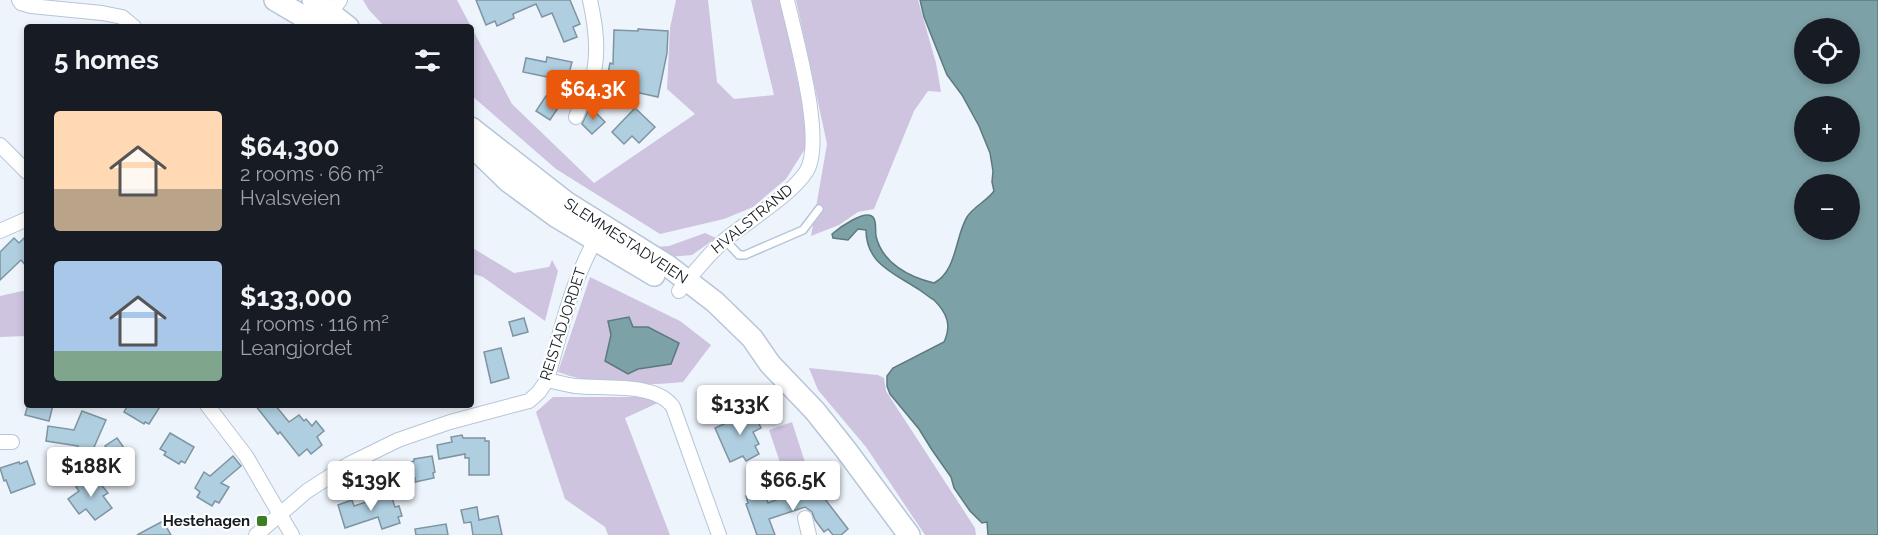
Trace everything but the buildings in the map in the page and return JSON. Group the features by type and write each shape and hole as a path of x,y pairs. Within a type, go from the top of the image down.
{"main road":[{"path":"275,0 328,17 342,24"},
{"path":"313,0 328,17"},
{"name":"SLEMMESTADVEIEN","path":"474,130 541,185 567,203 599,233"},
{"name":"SLEMMESTADVEIEN","path":"474,148 508,181 557,217 599,233 684,286 744,349 770,364 799,394 840,442 909,535"}],"street":[{"path":"19,0 31,6 122,17 130,24"},
{"path":"576,117 594,73 596,26 590,0"},
{"name":"HVALSTRAND","path":"684,286 703,260 793,187 807,170 812,155 813,138 810,111 787,0"},
{"path":"0,145 24,169"},
{"path":"0,231 24,220"},
{"name":"REISTADJORDET","path":"256,535 307,490 349,464 398,440 450,422 530,401 547,380 579,273 599,233"},
{"path":"547,380 574,386 649,391 669,401 719,535"},
{"path":"209,408 246,456 292,535"},
{"path":"805,518 810,535"}],"lane":[{"path":"725,240 739,255 745,255 803,230 819,209"}],"shaded area":[{"path":"363,0 457,0 470,24 382,24"},
{"path":"676,0 708,0 717,82 734,99 774,95 751,0 781,0 805,117 805,149 786,179 753,207 724,219 660,234 556,169 474,98 474,32 512,104 594,183 695,114 667,89 670,28"},
{"path":"796,0 918,0 936,63 941,92 928,91 914,111 874,209 858,212 839,225 811,236 827,144"},
{"path":"705,233 716,238 692,255 669,257 655,247 669,246"},
{"path":"474,249 514,273 549,267 552,260 558,271 545,321 483,277 474,274"},
{"path":"590,277 680,321 711,345 683,382 620,384 588,380 558,372"},
{"path":"24,291 24,336 0,337 0,296"},
{"path":"809,368 878,375 884,378 886,391 975,528 976,535 925,535 866,447 818,390"},
{"path":"553,397 643,397 660,402 625,418 670,535 608,535 605,527 565,499 536,412"},
{"path":"792,422 812,484 790,492 769,430"}],"water":[{"path":"920,0 1878,0 1878,535 988,535 987,522 982,523 970,511 954,488 951,477 919,429 890,394 887,386 887,376 893,368 944,342 948,330 945,315 934,300 889,271 875,258 867,241 866,230 858,229 848,240 833,238 832,234 852,220 869,215 875,221 879,246 890,261 915,277 934,283 942,278 951,262 967,217 994,191 990,153 979,126 962,95 947,75 924,17"},
{"path":"629,317 633,327 648,327 679,343 671,364 638,369 628,374 605,361 611,335 608,321"}],"place":[{"name":"Hestehagen","path":"262,521"}]}
